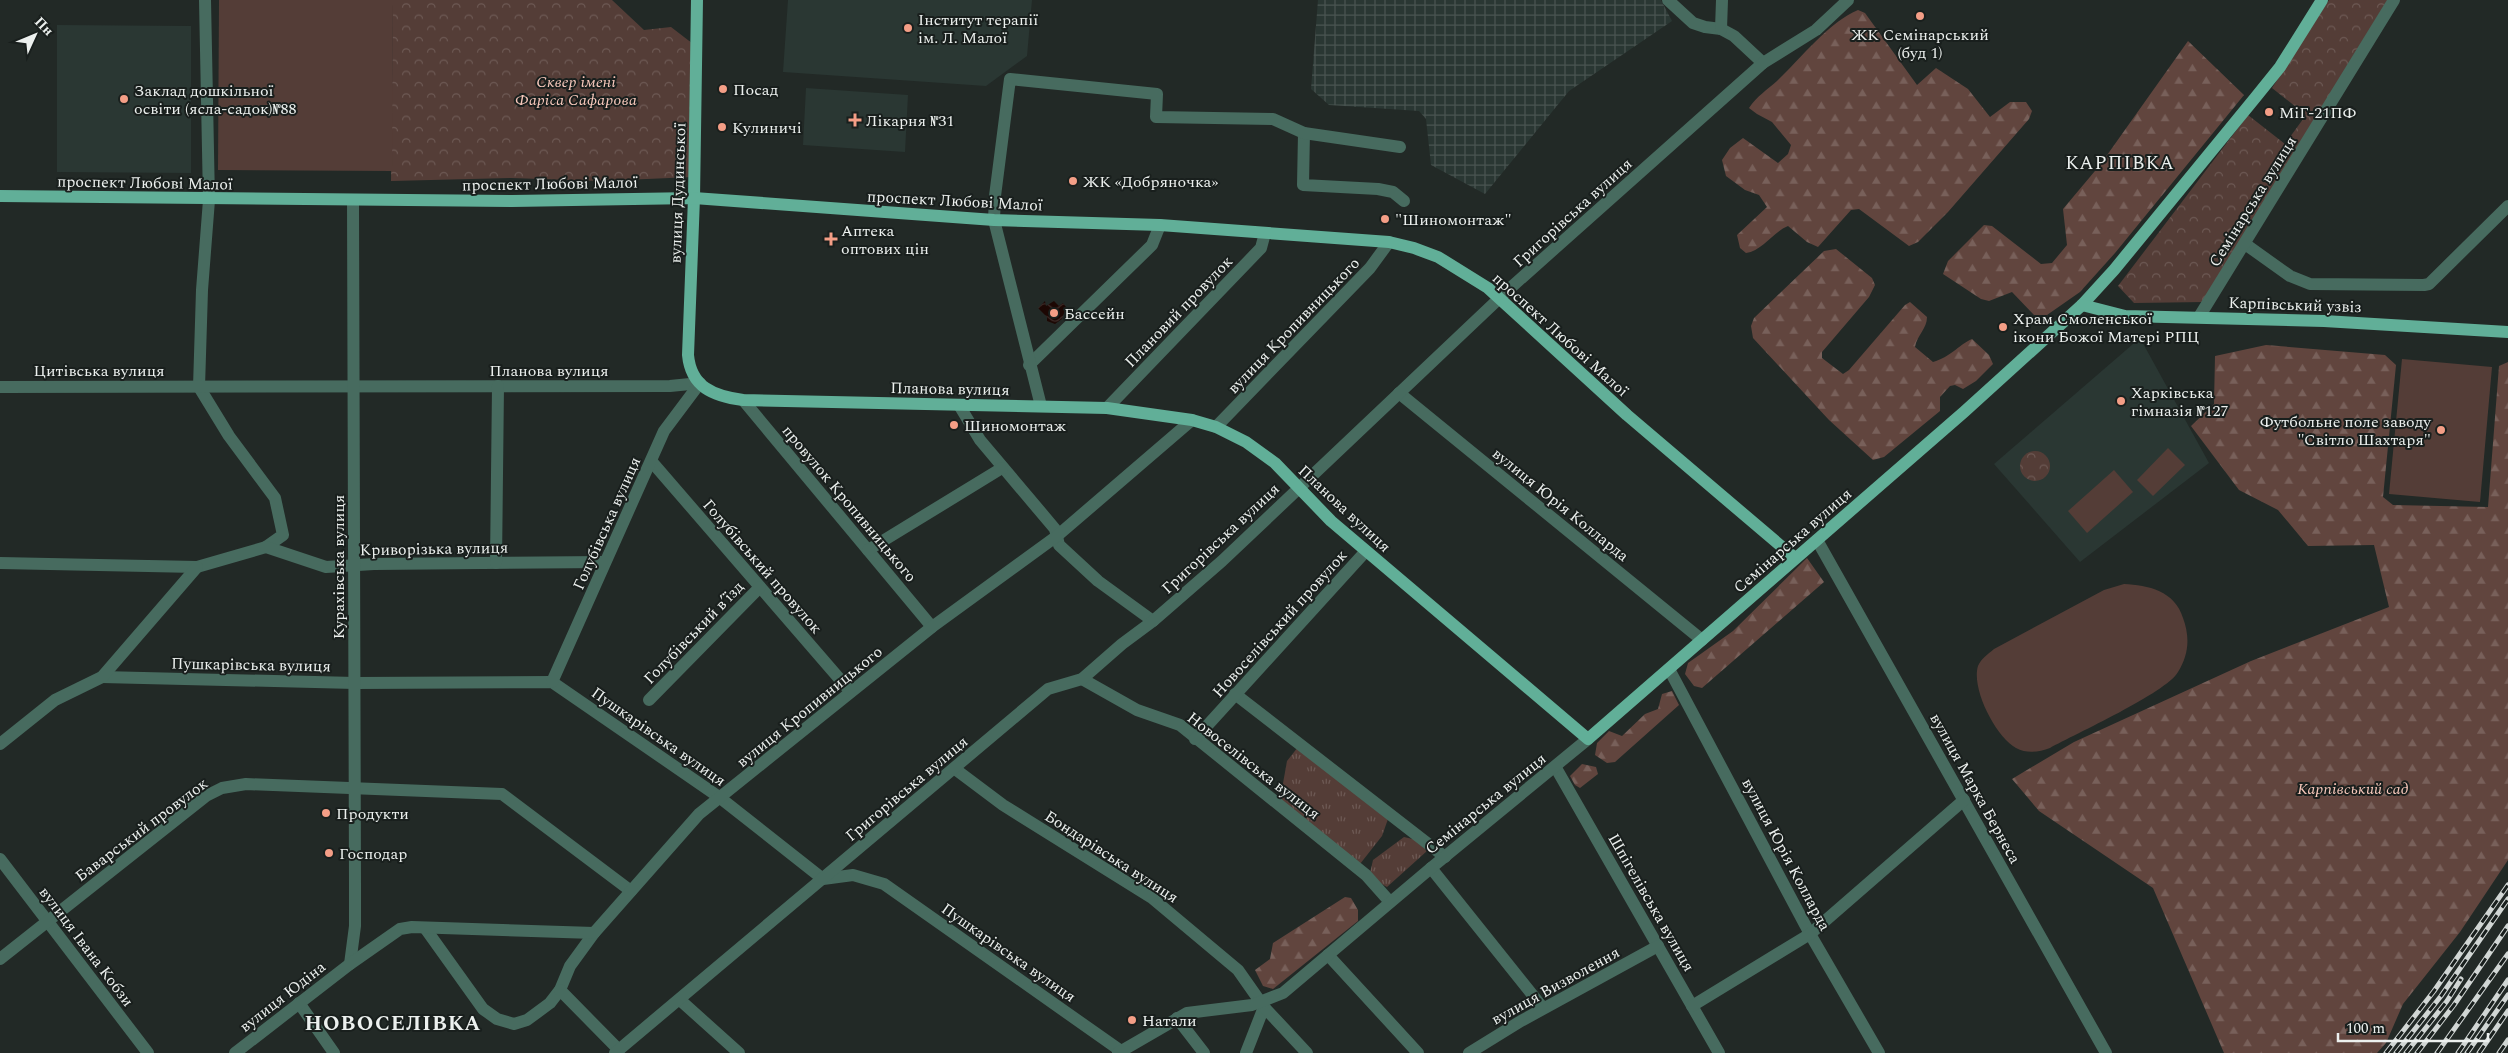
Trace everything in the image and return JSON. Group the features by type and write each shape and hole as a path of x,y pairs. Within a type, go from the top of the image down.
{"main road":[{"name":"вулиця Дудинської","path":"697,0 694,198 688,355 689,369 700,383"},
{"name":"Семінарська вулиця","path":"1588,740 1964,412 2082,305 2114,270 2280,67 2322,0"},
{"name":"проспект Любові Малої","path":"0,196 209,200 512,201 694,198 994,220 1160,225 1388,242 1414,248 1438,257 1470,276 1500,298 1627,415 1795,558"},
{"name":"Карпівський узвіз","path":"2082,305 2125,316 2324,321 2508,332"},
{"name":"Планова вулиця","path":"700,383 715,394 743,400 1107,408 1192,420 1216,427 1246,442 1275,464 1298,489 1366,551 1588,740"}],"street":[{"path":"0,563 197,567 266,548 282,535 275,498 228,436 199,387 202,290 209,200 206,0"},
{"path":"1668,0 1693,23 1721,29 1734,36 1764,63"},
{"path":"1721,29 1722,0"},
{"name":"Григорівська вулиця","path":"617,1051 955,770 1048,689 1082,679 1122,644 1153,622 1298,489 1500,298 1764,63 1816,30 1848,0"},
{"name":"Семінарська вулиця","path":"2200,317 2394,0"},
{"path":"1041,406 1029,365 994,220 995,196 1010,79 1157,94 1156,117 1273,120 1304,133 1400,147"},
{"path":"1304,133 1303,185 1393,192 1404,201"},
{"name":"Курахівська вулиця","path":"350,964 354,926 355,789 353,200"},
{"path":"2245,244 2290,276 2310,284 2424,285 2429,284 2508,206"},
{"path":"1029,365 1152,245 1160,225"},
{"name":"Плановий провулок","path":"1107,408 1262,248 1265,233"},
{"name":"вулиця Кропивницького","path":"1216,427 1370,268 1388,242"},
{"name":"Планова вулиця","path":"199,387 670,386 700,383"},
{"name":"Голубівська вулиця","path":"552,682 652,462 664,431 700,383"},
{"path":"496,563 498,386"},
{"name":"Цитівська вулиця","path":"0,387 199,387"},
{"name":"вулиця Юрія Колларда","path":"1399,393 1702,640"},
{"name":"провулок Кропивницького","path":"743,400 932,627"},
{"path":"959,405 980,440 1055,529 1059,544 1098,581 1153,622"},
{"name":"вулиця Кропивницького","path":"425,928 483,1009 497,1019 514,1024 527,1020 550,1004 560,990 570,966 594,933 699,814 932,627 1057,536 1192,420"},
{"name":"Голубівський провулок","path":"652,462 850,691"},
{"path":"868,550 1002,468"},
{"name":"вулиця Марка Бернеса","path":"1817,540 2106,1053"},
{"name":"Криворізька вулиця","path":"266,548 326,567 605,562"},
{"name":"Новоселівський провулок","path":"1195,738 1366,551"},
{"path":"0,744 54,700 102,677 197,567"},
{"name":"Голубівський в’їзд","path":"649,700 760,587"},
{"name":"вулиця Юрія Колларда","path":"1669,669 1810,934 1879,1053"},
{"name":"Пушкарівська вулиця","path":"102,677 355,683 552,682 719,797 823,879 853,875 884,884 1119,1052"},
{"name":"Новоселівська вулиця","path":"1082,679 1137,710 1180,725 1366,875 1390,902"},
{"path":"1235,694 1445,856"},
{"name":"Семінарська вулиця","path":"1119,1052 1177,1018 1196,1011 1262,1005 1283,993 1445,856 1556,768 1588,740"},
{"name":"Шпігелівська вулиця","path":"1556,768 1718,1053"},
{"name":"Бондарівська вулиця","path":"955,770 1003,805 1152,898 1238,970 1262,1005 1307,1053"},
{"name":"Баварський провулок","path":"0,959 206,796 222,788 246,784 502,794 631,891"},
{"path":"1692,1006 1810,934 1964,800"},
{"name":"вулиця Івана Кобзи","path":"0,859 148,1053"},
{"path":"1431,868 1543,1008"},
{"path":"350,964 400,929 425,928 594,933"},
{"name":"вулиця Визволення","path":"1469,1053 1543,1008 1658,946"},
{"path":"1328,955 1418,1053"},
{"name":"вулиця Юдіна","path":"235,1053 350,964"},
{"path":"560,990 617,1051"},
{"path":"680,1000 739,1053"},
{"path":"299,1003 334,1053"},
{"path":"1246,1053 1262,1005"},
{"path":"1177,1018 1204,1053"}],"shaded area":[{"name":"Інститут терапії ім. Л. Малої","path":"788,0 1032,0 1027,56 986,86 783,72"},
{"path":"1318,0 1661,0 1672,21 1569,91 1485,194 1431,165 1426,119 1419,111 1329,105 1311,89"},
{"name":"Заклад дошкільної освіти (ясла-садок)№88","path":"57,25 191,26 191,173 57,172"},
{"name":"Лікарня №31","path":"806,88 908,95 905,152 803,145"},
{"name":"Харківська гімназія №127","path":"2140,338 2209,463 2080,562 1994,464"}],"green space":[{"path":"219,0 393,0 392,171 218,170"},
{"name":"Сквер імені Фаріса Сафарова","path":"393,0 612,0 644,30 671,27 697,47 693,177 600,181 511,178 391,181"},
{"path":"2329,0 2391,0 2204,302 2134,303 2118,286 2248,115 2285,144 2306,115 2272,88"},
{"path":"1858,10 1865,13 1917,85 1936,68 1968,89 1990,117 2010,102 2026,102 2032,111 2029,119 1948,212 1918,242 1909,246 1859,209 1851,210 1818,247 1807,242 1788,226 1777,232 1757,249 1746,253 1740,248 1737,235 1767,207 1759,195 1745,190 1726,176 1722,160 1730,148 1743,138 1778,163 1788,154 1791,145 1772,122 1749,108 1836,23"},
{"path":"2188,41 2244,95 2115,253 2080,292 2047,315 2034,315 2012,292 1989,301 1981,299 1943,274 1948,261 1984,225 1992,226 2041,264 2052,263 2067,245 2063,209 2100,165"},
{"path":"1836,249 1872,278 1875,285 1869,297 1822,352 1822,358 1843,374 1849,370 1905,305 1910,302 1927,317 1915,347 1933,362 1945,357 1972,339 1989,355 1993,364 1976,381 1963,389 1955,385 1950,386 1940,397 1940,411 1884,457 1873,460 1829,420 1753,338 1751,326 1754,318 1824,251"},
{"name":"Карпівський сад","path":"2266,345 2385,355 2396,365 2383,497 2393,505 2488,507 2499,366 2508,362 2508,860 2460,932 2403,1004 2386,1043 2377,1053 2224,1053 2153,888 2039,811 2012,779 2074,742 2251,661 2389,607 2374,545 2308,546 2278,510 2239,490 2191,426 2214,404 2215,356"},
{"name":"Футбольне поле заводу \"Світло Шахтаря\"","path":"2402,359 2492,367 2480,502 2389,494"},
{"path":"2168,448 2185,465 2153,496 2137,480"},
{"path":"2035,451 2046,455 2050,466 2046,477 2035,481 2024,477 2020,466 2024,455"},
{"path":"2114,470 2133,492 2087,533 2068,511"},
{"path":"1807,558 1824,582 1702,688 1694,686 1685,674 1688,663 1733,631"},
{"path":"2124,584 2160,591 2174,601 2179,609 2187,632 2187,645 2182,665 2178,672 2170,681 2139,702 2050,748 2033,752 2016,748 2001,734 1987,712 1978,687 1979,663 1994,649 2104,590"},
{"path":"1672,691 1679,705 1615,762 1607,763 1595,755 1597,743 1609,731 1622,736 1645,714 1658,709 1662,694"},
{"path":"1298,747 1388,819 1382,836 1360,864 1280,800 1287,761"},
{"path":"1582,764 1596,767 1598,774 1580,788 1575,785 1570,776"},
{"path":"1404,837 1417,840 1427,851 1387,887 1378,882 1370,873 1373,860"},
{"path":"1345,897 1351,898 1358,910 1358,921 1273,989 1263,986 1255,970 1270,959 1273,943"}],"water":[{"name":"Бассейн","path":"1045,301 1046,306 1054,301 1059,306 1063,303 1066,307 1062,319 1055,324 1047,321 1047,317 1038,308"}],"railway":[{"path":"2386,1053 2434,991 2508,885"},
{"path":"2396,1053 2441,996 2508,899"},
{"path":"2417,1053 2454,1005 2508,926"},
{"path":"2437,1053 2508,954"},
{"path":"2406,1053 2447,1001 2461,979"},
{"path":"2458,1053 2508,980"},
{"path":"2467,1053 2508,995"},
{"path":"2479,1053 2508,1011"},
{"path":"2499,1053 2508,1040"}],"place":[{"name":"ЖК Семінарський (буд 1)","path":"1920,16"},
{"name":"Інститут терапії ім. Л. Малої","path":"908,28"},
{"name":"Посад","path":"723,89"},
{"name":"Заклад дошкільної освіти (ясла-садок)№88","path":"124,99"},
{"name":"МіГ-21ПФ","path":"2269,112"},
{"name":"Лікарня №31","path":"855,120"},
{"name":"Кулиничі","path":"722,127"},
{"name":"ЖК «Добряночка»","path":"1073,181"},
{"name":"\"Шиномонтаж\"","path":"1385,219"},
{"name":"Аптека оптових цін","path":"831,239"},
{"name":"Бассейн","path":"1054,313"},
{"name":"Храм Смоленської ікони Божої Матері РПЦ","path":"2003,327"},
{"name":"Харківська гімназія №127","path":"2121,401"},
{"name":"Шиномонтаж","path":"954,425"},
{"name":"Футбольне поле заводу \"Світло Шахтаря\"","path":"2441,430"},
{"name":"Продукти","path":"326,813"},
{"name":"Господар","path":"329,853"},
{"name":"Натали","path":"1132,1020"}],"district":[{"name":"КАРПІВКА","path":"2120,162"},
{"name":"НОВОСЕЛІВКА","path":"393,1023"}]}
